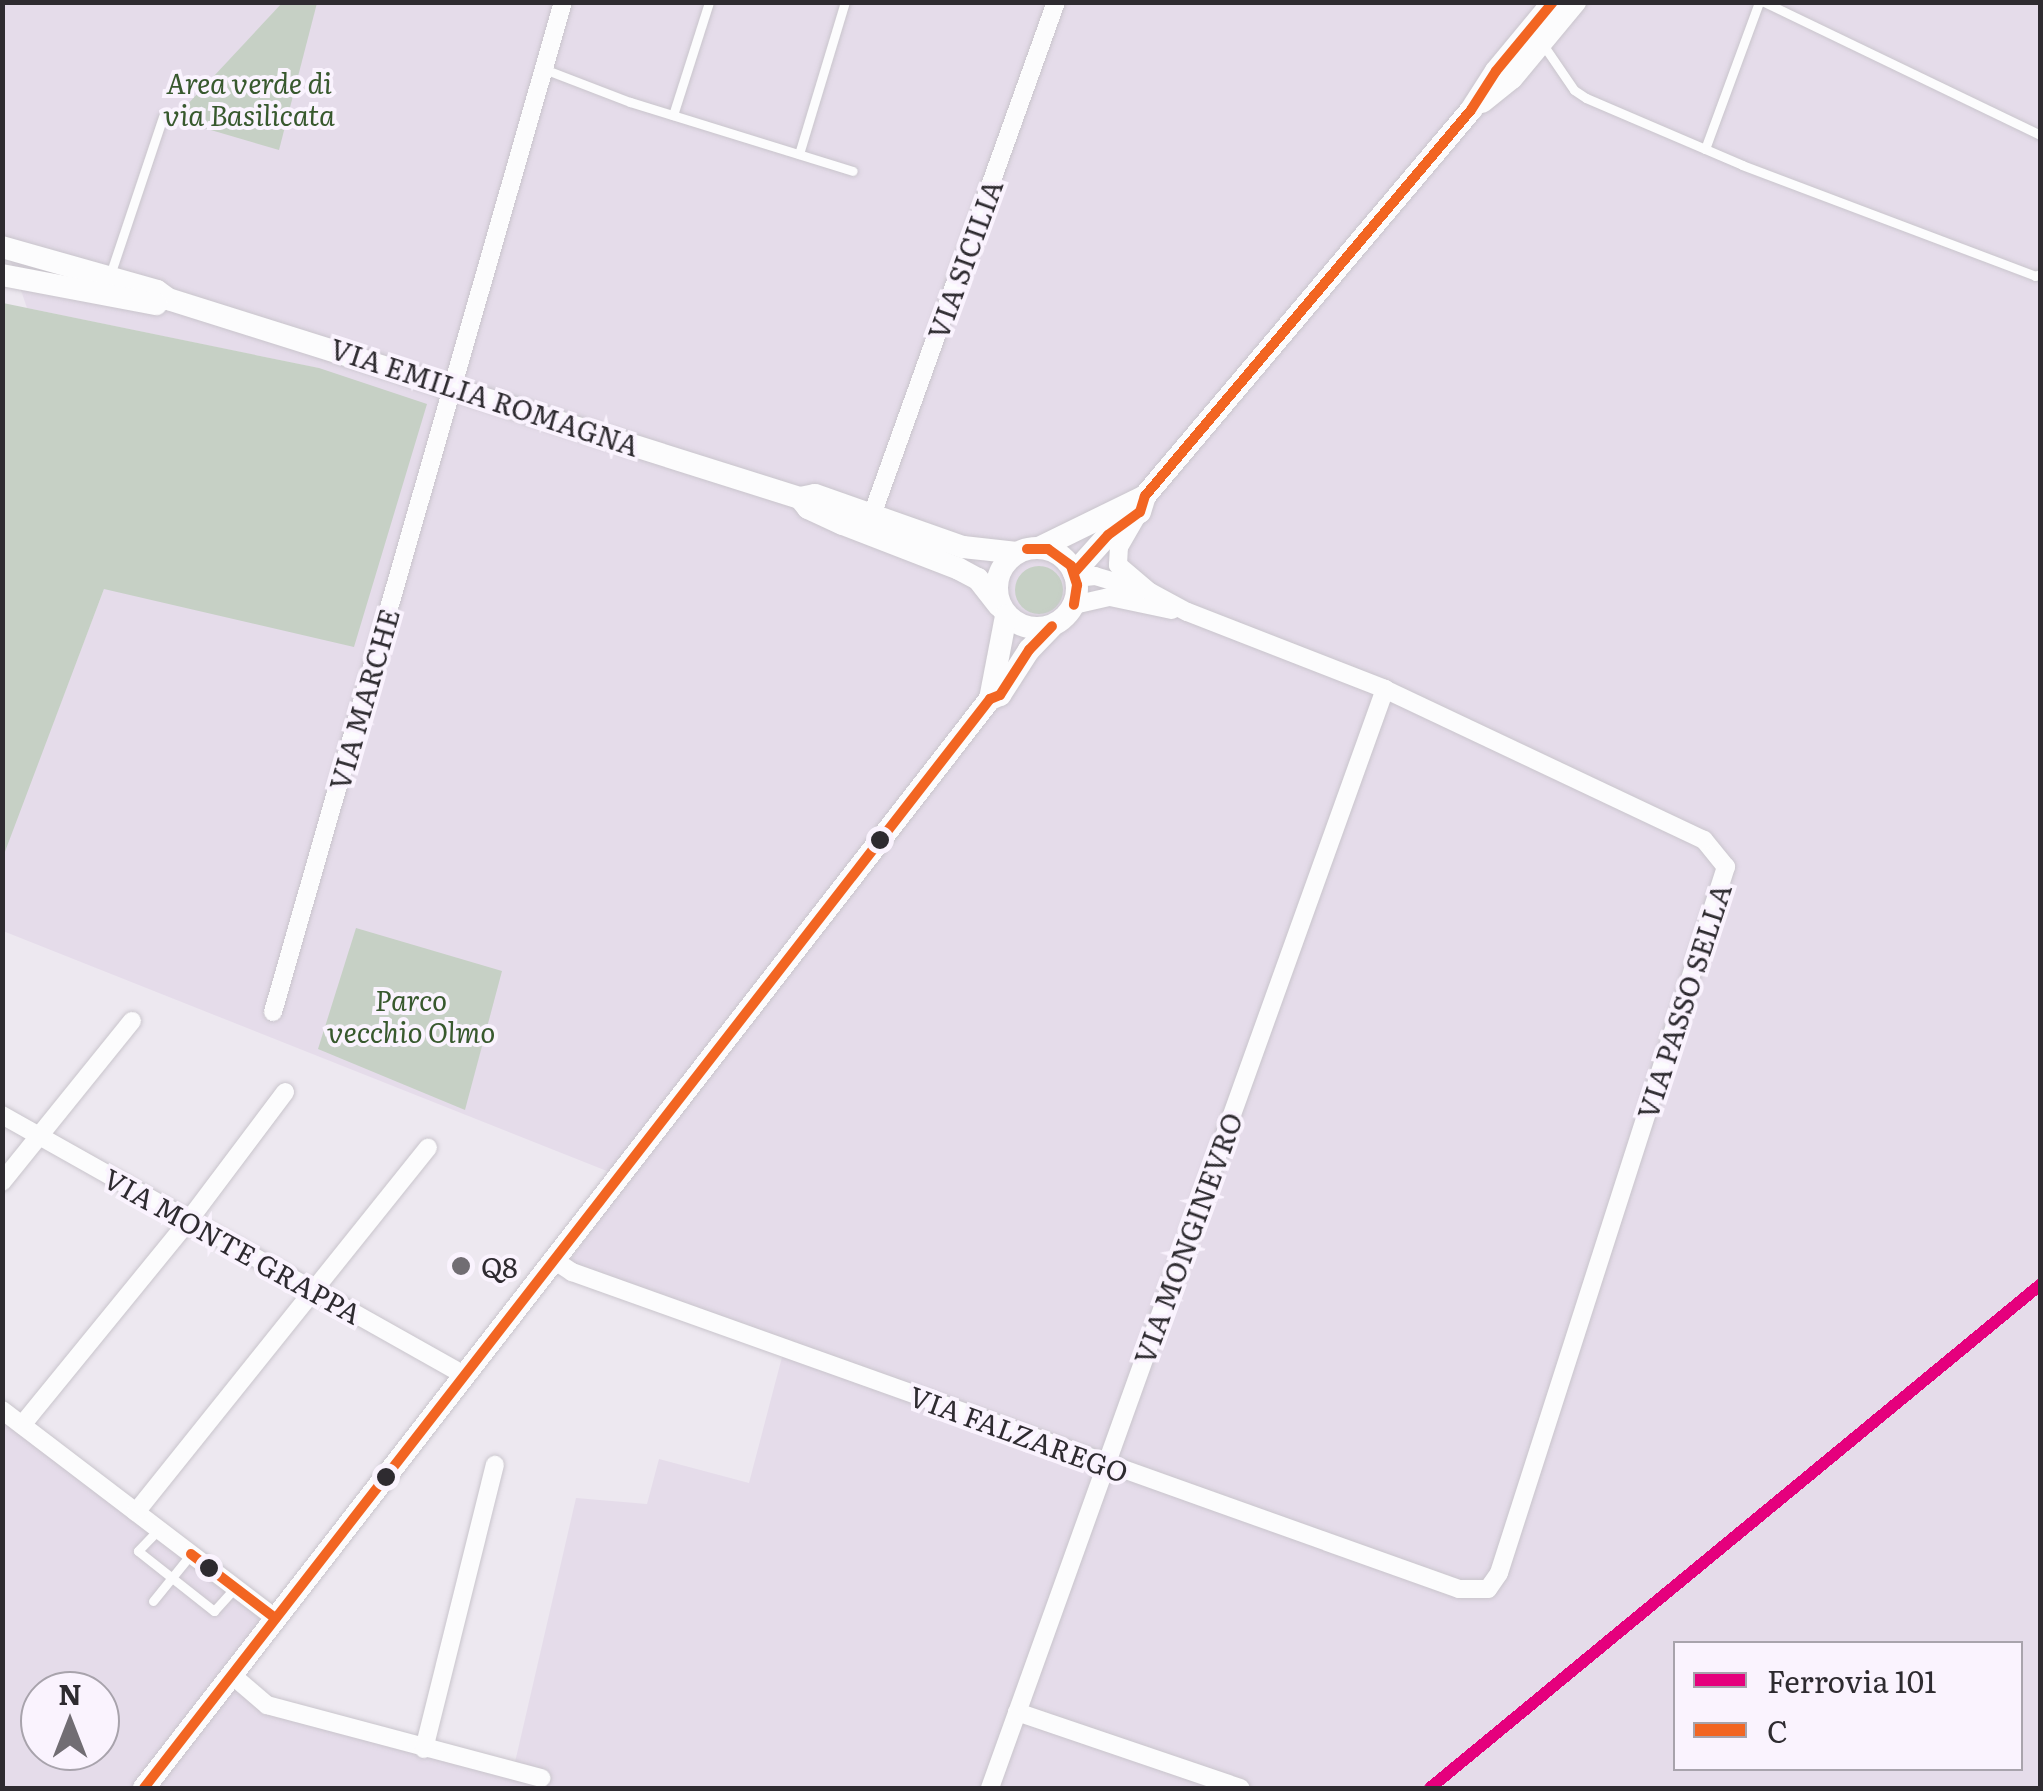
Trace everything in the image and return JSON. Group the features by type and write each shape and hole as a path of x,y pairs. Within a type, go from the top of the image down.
{"street":[{"name":"VIA MARCHE","path":"273,1012 564,2"},
{"name":"VIA SICILIA","path":"872,515 1056,2"},
{"path":"1518,72 1518,56 1553,15 1554,2"},
{"path":"990,699 1000,695 1029,650 1074,605 1075,575 1108,534 1142,504 1471,110 1496,70 1554,2"},
{"path":"1471,110 1518,72 1575,2"},
{"name":"VIA EMILIA ROMAGNA","path":"2,248 157,291 168,298 800,498 815,496 963,546 1028,550"},
{"name":"VIA EMILIA ROMAGNA","path":"2,275 156,304 168,298"},
{"name":"VIA EMILIA ROMAGNA","path":"800,498 808,508 843,524 959,569 978,580 1004,612"},
{"path":"144,1788 990,699 1004,612 996,583 1007,561 1142,504"},
{"name":"VIA PASSO SELLA","path":"1142,504 1119,546 1118,564 1150,592"},
{"path":"1028,550 1057,553 1075,575"},
{"name":"VIA PASSO SELLA","path":"1075,575 1095,576 1150,592 1187,612 1385,689 1704,840 1726,867 1499,1574 1488,1589"},
{"name":"VIA PASSO SELLA","path":"1074,605 1110,598 1187,612"},
{"path":"1004,612 1028,628 1052,626"},
{"name":"VIA MONGINEVRO","path":"990,1788 1385,689"},
{"path":"2,1182 132,1021"},
{"path":"22,1425 189,1220 285,1092"},
{"name":"VIA MONTE GRAPPA","path":"2,1115 464,1375"},
{"path":"136,1512 428,1147"},
{"name":"VIA FALZAREGO","path":"554,1260 572,1272 1459,1589 1488,1589"},
{"path":"2,1410 275,1618"},
{"path":"424,1749 496,1465"},
{"path":"233,1676 266,1704 542,1778"},
{"path":"1017,1712 1240,1788"}],"lane":[{"path":"673,115 709,2"},
{"path":"799,154 845,2"},
{"path":"1706,148 1761,2 2040,134"},
{"path":"1542,42 1574,90 1586,98 2035,276 2040,274"},
{"path":"544,69 673,115 853,171"},
{"path":"109,278 164,117"},
{"path":"159,1529 138,1551 214,1611 235,1588"},
{"path":"153,1601 192,1554"}],"shaded area":[{"path":"3,3 2040,3 2040,1788 3,1788 3,1418 280,1624 241,1682 300,1722 513,1771 576,1498 647,1504 659,1459 749,1483 782,1357 562,1272 627,1179 3,931 2,857 104,589 318,368 27,308 3,238"}],"green space":[{"name":"Area verde di via Basilicata","path":"282,3 317,3 279,150 180,121 185,107"},
{"path":"3,303 319,368 427,404 354,647 104,589 3,857"},
{"path":"1039,566 1056,573 1063,590 1056,607 1039,614 1022,607 1015,590 1022,573"},
{"name":"Parco vecchio Olmo","path":"356,928 502,971 465,1110 318,1049"}],"rail line":[{"name":"101","path":"1430,1788 2040,1285"}],"transit line":[{"name":"C","path":"1074,573 1108,535 1140,512 1145,496 1471,110 1496,71 1553,2"},
{"name":"C","path":"1027,549 1048,549 1071,566 1077,585 1074,605"},
{"name":"C","path":"144,1788 990,699 1000,695 1029,650 1052,626"},
{"name":"C","path":"191,1554 275,1618"}],"place":[{"name":"Q8","path":"461,1266"}]}
